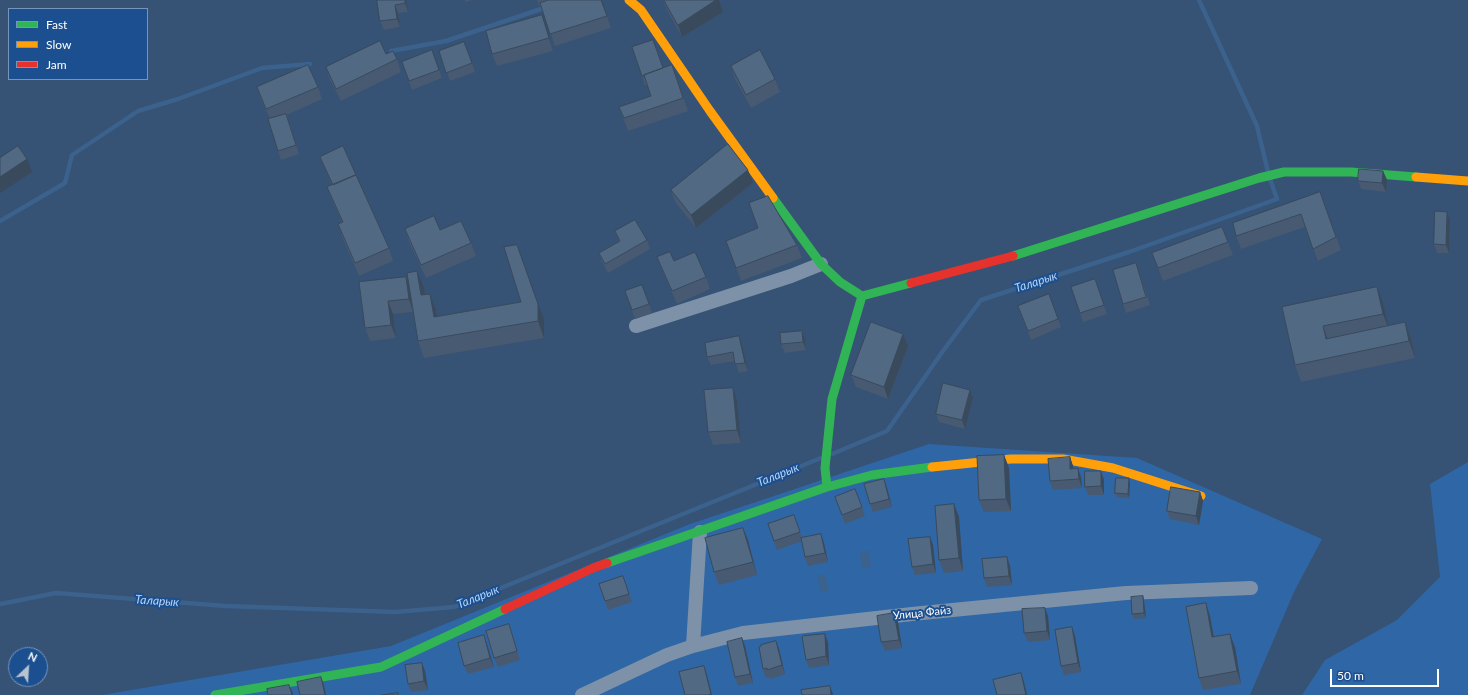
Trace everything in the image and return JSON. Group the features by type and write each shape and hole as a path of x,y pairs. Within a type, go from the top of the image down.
{"street":[{"path":"629,0 641,10 710,112 821,264 840,282 862,296 990,263 1259,178 1284,172 1351,172 1468,181"},
{"path":"636,326 791,276 821,264"},
{"path":"827,487 825,468 832,399 862,296"},
{"path":"215,695 381,667 593,568 827,487 872,475 961,463 1011,459 1063,459 1113,468 1201,496"},
{"path":"693,646 700,532"},
{"name":"Улица Файз","path":"582,695 667,655 693,646 743,633 912,614 1126,593 1251,588"}],"shaded area":[{"path":"929,444 1137,458 1322,539 1294,592 1250,695 102,695 391,646 690,524"},
{"path":"1468,462 1468,695 1302,695 1325,660 1397,620 1440,577 1430,484"},
{"path":"869,551 871,567 862,568 860,552"},
{"path":"825,575 829,590 821,592 817,576"}],"building":[{"path":"377,0 405,0 405,3 395,5 397,19 380,21"},
{"path":"549,0 601,0 607,16 550,34 540,3"},
{"path":"664,0 716,0 678,25"},
{"path":"542,15 549,38 492,54 486,31"},
{"path":"653,40 663,68 642,76 632,47"},
{"path":"380,41 386,54 393,51 397,59 336,89 326,67"},
{"path":"464,42 472,63 446,73 439,51"},
{"path":"432,50 439,70 409,81 402,62"},
{"path":"760,50 775,79 746,95 731,66"},
{"path":"308,65 318,87 266,109 257,87"},
{"path":"672,65 683,98 624,118 619,107 651,96 644,75"},
{"path":"286,114 296,145 278,151 268,119"},
{"path":"728,144 748,170 691,215 671,190"},
{"path":"18,146 27,159 0,177 0,158"},
{"path":"343,146 356,175 333,185 320,157"},
{"path":"1359,169 1383,171 1382,183 1358,181"},
{"path":"356,175 389,248 355,263 338,224 343,222 327,187"},
{"path":"1320,192 1336,237 1313,249 1301,214 1236,236 1233,223"},
{"path":"768,196 797,245 736,268 726,241 758,228 749,203"},
{"path":"1435,211 1447,212 1446,245 1434,244"},
{"path":"434,216 440,230 461,221 471,243 421,265 405,229"},
{"path":"635,220 647,240 605,264 599,253 620,241 615,231"},
{"path":"1222,227 1228,242 1158,268 1152,253"},
{"path":"517,245 538,304 538,321 418,341 407,273 417,271 421,295 430,294 434,317 521,302 504,247"},
{"path":"670,252 674,261 695,252 706,277 672,291 657,257"},
{"path":"1136,263 1146,297 1123,304 1113,270"},
{"path":"406,277 409,299 388,301 391,325 365,328 359,282"},
{"path":"1095,279 1104,305 1080,313 1071,287"},
{"path":"642,285 649,304 632,310 625,291"},
{"path":"1377,287 1383,314 1323,326 1326,339 1405,322 1409,341 1295,365 1282,307"},
{"path":"1049,294 1058,319 1028,331 1018,306"},
{"path":"871,322 903,334 884,387 851,375"},
{"path":"802,331 803,342 781,344 780,333"},
{"path":"739,336 745,363 735,364 733,352 707,357 705,343"},
{"path":"943,383 970,390 962,420 936,414"},
{"path":"733,388 737,430 708,432 704,390"},
{"path":"1004,455 1006,499 979,500 977,456"},
{"path":"1070,457 1070,469 1078,468 1079,479 1050,481 1048,459"},
{"path":"1085,471 1101,471 1101,486 1085,487"},
{"path":"1116,478 1129,478 1128,494 1115,493"},
{"path":"884,479 889,499 870,504 864,484"},
{"path":"1171,487 1200,492 1196,516 1167,511"},
{"path":"855,489 862,507 842,515 835,497"},
{"path":"954,504 959,558 939,560 935,506"},
{"path":"794,515 800,532 774,541 768,524"},
{"path":"743,528 753,562 714,572 705,538"},
{"path":"821,534 825,553 805,557 801,538"},
{"path":"930,537 933,564 912,567 908,539"},
{"path":"1007,557 1009,576 984,578 982,559"},
{"path":"623,576 629,594 605,601 599,584"},
{"path":"1143,596 1144,613 1132,614 1131,597"},
{"path":"1206,603 1212,637 1230,634 1237,671 1199,678 1186,607"},
{"path":"1045,608 1047,631 1024,633 1022,609"},
{"path":"894,613 899,640 881,642 877,616"},
{"path":"509,624 517,651 494,658 486,631"},
{"path":"1072,627 1078,663 1061,666 1055,630"},
{"path":"825,634 826,656 806,660 802,637"},
{"path":"484,635 490,658 464,666 458,643"},
{"path":"742,638 750,674 735,677 727,642"},
{"path":"776,641 782,665 767,670 767,668 763,669 759,647 761,645"},
{"path":"422,663 424,681 408,684 405,665"},
{"path":"704,666 711,694 685,695 679,672"},
{"path":"1021,673 1026,695 997,695 993,680"},
{"path":"321,677 325,695 300,695 297,682"},
{"path":"289,685 292,695 268,695 267,689"},
{"path":"830,686 831,695 802,695 801,690"},
{"path":"398,693 398,695 382,695"}],"waterway":[{"name":"Таларык","path":"1199,0 1257,126 1268,172"},
{"path":"391,51 446,41 547,7"},
{"path":"0,221 65,183 72,155 138,111 178,99 262,68 310,64"},
{"name":"Таларык","path":"832,454 887,431 981,300 1129,252 1277,199 1270,179"},
{"name":"Таларык","path":"0,604 56,593 226,606 395,612 454,607 821,458"}],"traffic: fast":[{"path":"1013,256 1259,178 1284,172 1351,172 1416,177"},
{"path":"773,198 821,264 840,282 862,296"},
{"path":"827,487 825,468 832,399 862,296 911,283"},
{"path":"607,563 827,487 872,475 932,467"},
{"path":"215,695 381,667 505,609"}],"traffic: slow":[{"path":"629,0 641,10 710,111 773,198"},
{"path":"1416,177 1468,181"},
{"path":"932,467 1011,459 1063,459 1113,468 1201,496"}],"traffic: jam":[{"path":"911,283 1013,256"},
{"path":"505,609 607,563"}]}
